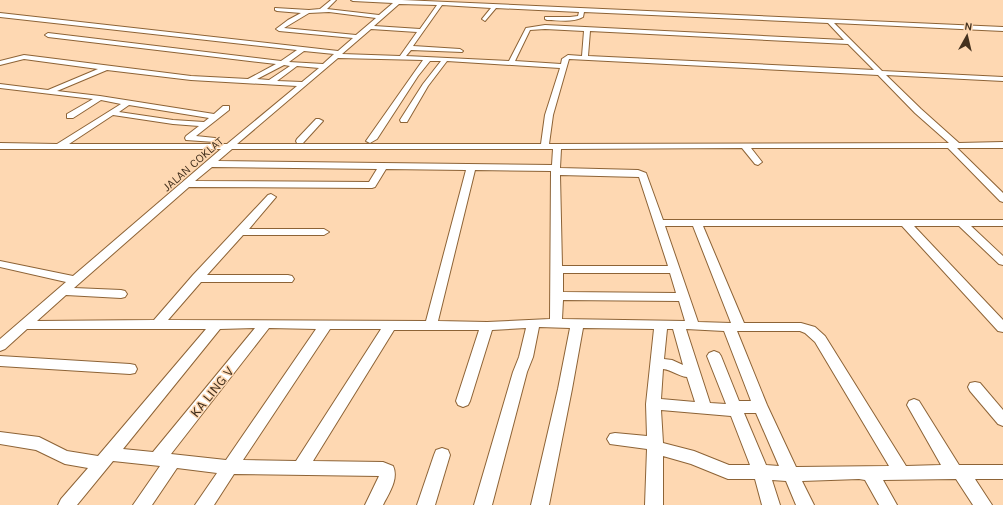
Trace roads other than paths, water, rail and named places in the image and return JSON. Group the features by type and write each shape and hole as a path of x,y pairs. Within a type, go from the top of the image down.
{"street":[{"path":"320,11 330,5 328,4 334,0"},
{"path":"353,0 399,1 459,6 1003,29"},
{"path":"459,6 464,0"},
{"path":"505,8 511,0"},
{"name":"JALAN COKLAT","path":"0,346 399,1"},
{"path":"402,58 440,5"},
{"path":"485,19 494,7"},
{"path":"277,9 310,12 320,11 381,18"},
{"path":"538,9 546,18 574,19 580,17 582,10"},
{"path":"596,24 597,11"},
{"path":"310,12 279,29 356,38"},
{"path":"0,15 337,54 564,66"},
{"path":"709,16 712,24"},
{"path":"545,27 546,18"},
{"path":"830,22 953,145 1003,199"},
{"path":"511,63 528,29 545,27 563,31 587,30 596,24 851,42"},
{"path":"888,24 896,31"},
{"path":"370,27 422,31"},
{"path":"98,32 111,28"},
{"path":"830,29 838,29"},
{"path":"585,57 587,30"},
{"path":"78,38 91,34"},
{"path":"48,35 281,63 325,66"},
{"path":"410,48 460,51"},
{"path":"250,80 302,50"},
{"path":"0,63 24,57 191,78 304,84"},
{"path":"545,146 549,115 565,59 568,57 1003,79"},
{"path":"372,144 379,130 415,75 428,59"},
{"path":"404,120 425,85 446,59"},
{"path":"271,82 296,64"},
{"path":"48,92 106,67"},
{"path":"0,86 100,98 216,117"},
{"path":"0,94 14,88"},
{"path":"70,116 100,98"},
{"path":"59,146 128,103"},
{"path":"226,108 189,138 211,140 300,141 372,144 545,146 1003,146"},
{"path":"112,113 173,122 206,124"},
{"path":"300,141 319,121"},
{"path":"128,147 189,145 211,140"},
{"path":"0,146 230,147 372,144"},
{"path":"994,145 1003,152"},
{"path":"556,324 558,269 555,186 557,146"},
{"path":"745,146 758,162"},
{"path":"210,164 471,168 642,174 693,326"},
{"path":"187,184 372,185 382,167"},
{"path":"431,325 471,168"},
{"path":"157,325 179,297 242,232 271,197"},
{"path":"658,223 1003,223"},
{"path":"962,223 1003,262"},
{"path":"697,224 734,326 761,409 805,505"},
{"path":"905,224 1003,328"},
{"path":"242,232 324,232"},
{"path":"0,264 75,280"},
{"path":"558,269 674,270"},
{"path":"197,278 288,279"},
{"path":"62,291 121,294"},
{"path":"557,296 683,296"},
{"path":"24,325 266,324 325,326 487,326 533,323 577,323 705,327 799,327 810,330 816,334 837,365 902,473"},
{"path":"483,505 520,372 526,357 533,323"},
{"path":"540,505 565,389 577,323"},
{"path":"67,505 216,324"},
{"name":"KA LING V","path":"142,505 165,460 266,324"},
{"path":"204,505 325,326"},
{"path":"300,468 390,326"},
{"path":"463,401 487,326"},
{"path":"654,505 655,445 653,404 661,326"},
{"path":"679,326 692,372 705,409"},
{"path":"714,356 761,472 771,505"},
{"path":"0,361 130,369"},
{"path":"658,364 672,365 683,371 692,372"},
{"path":"975,387 1003,420"},
{"path":"653,404 705,409 759,407 761,409"},
{"path":"914,405 957,472 983,505"},
{"path":"0,438 38,444 65,457 165,460 230,467 386,470 387,479 374,505"},
{"path":"615,439 655,445 694,458 728,472 790,474 859,472 1003,472"},
{"path":"426,505 442,455"},
{"path":"870,473 888,505"}]}
